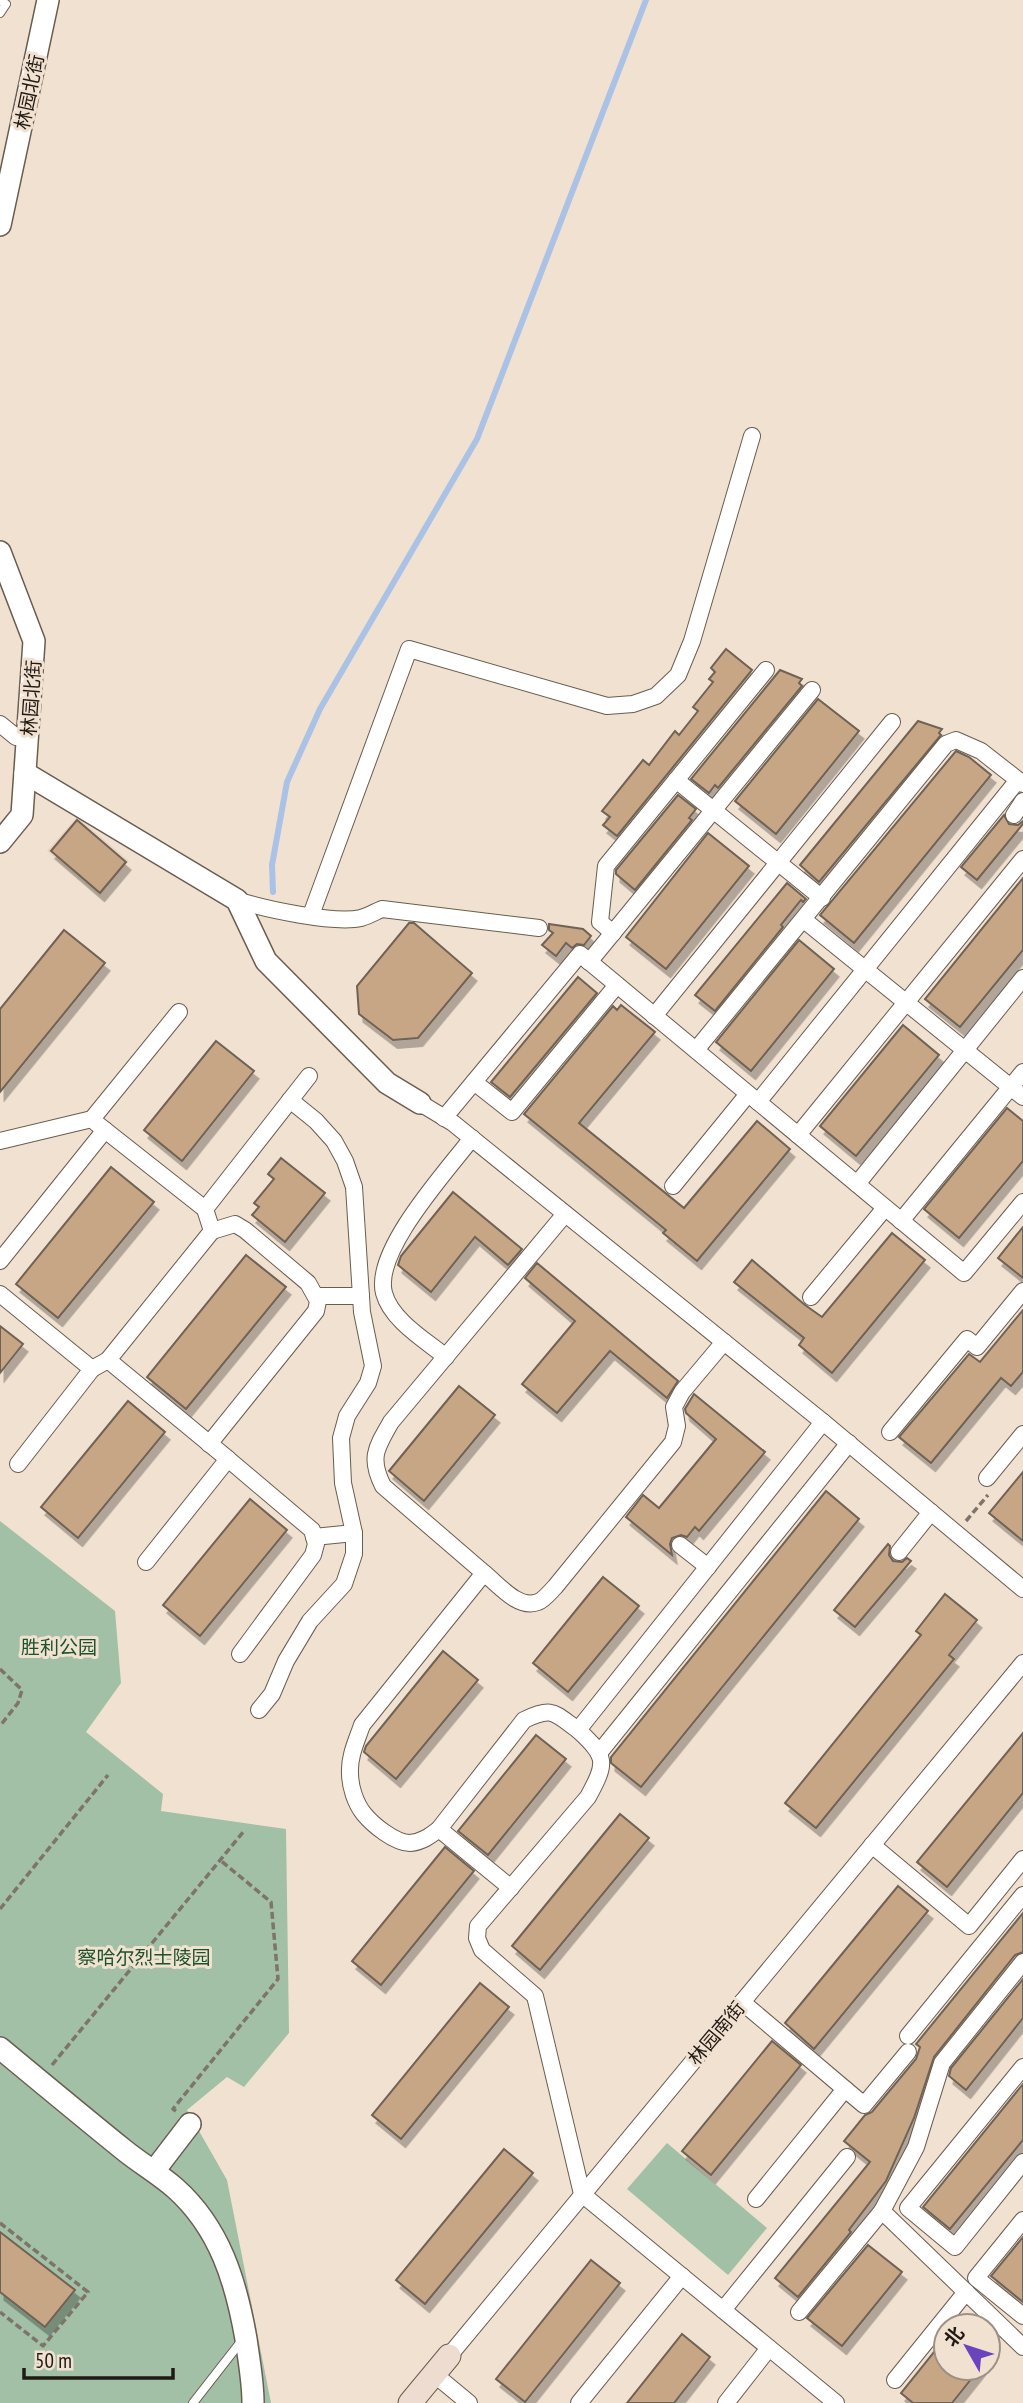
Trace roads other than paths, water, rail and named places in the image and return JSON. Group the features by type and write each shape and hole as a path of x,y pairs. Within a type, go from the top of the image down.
{"main road":[{"name":"林园南街","path":"410,2403 449,2356"}],"street":[{"name":"林园北街","path":"0,225 48,0"},
{"path":"311,915 409,649 607,706 633,704 656,696 678,674 692,640 752,436"},
{"name":"林园北街","path":"0,552 34,641 22,815 0,842"},
{"path":"613,933 600,922 606,866 766,670"},
{"path":"589,962 812,690"},
{"path":"654,1016 892,722"},
{"path":"0,724 16,737 28,738"},
{"path":"673,1186 865,970 1021,782 974,747 957,740 946,744 696,1050"},
{"path":"25,774 237,900 262,909 362,918 382,909 539,928"},
{"path":"676,780 822,898"},
{"path":"798,1135 1023,859"},
{"path":"237,900 266,961 387,1083 472,1138 849,1443 1023,1589"},
{"path":"804,920 1017,1092"},
{"path":"444,1118 580,954 964,1273 1023,1202"},
{"path":"857,1184 1023,978"},
{"path":"474,1082 512,1112 617,985"},
{"path":"0,1261 179,1012"},
{"path":"901,1221 1017,1092 1023,1072"},
{"path":"205,1209 309,1076"},
{"path":"259,1710 272,1694 286,1661 310,1621 344,1584 354,1554 354,1534 343,1483 341,1438 347,1416 368,1383 373,1366 361,1296 354,1186 334,1141 316,1121 290,1100"},
{"path":"0,1141 98,1125 205,1209 212,1231"},
{"path":"446,1357 394,1313 383,1292 386,1262 396,1237 472,1138"},
{"path":"811,1297 885,1208"},
{"path":"565,1214 391,1422 377,1446 375,1469 383,1486 516,1600 525,1604 539,1602 555,1587 673,1442 677,1426 674,1408 682,1392 724,1342"},
{"path":"18,1464 92,1368 108,1360 212,1231 235,1224 308,1283 318,1301 316,1311 209,1444"},
{"path":"890,1432 967,1339 977,1347 1023,1291"},
{"path":"0,1294 92,1368"},
{"path":"316,1296 361,1296"},
{"path":"108,1360 312,1530 316,1544 313,1555 240,1654"},
{"path":"578,1730 823,1422"},
{"path":"987,1478 1023,1434"},
{"path":"599,1753 849,1443"},
{"path":"146,1562 228,1459"},
{"path":"899,1552 931,1512"},
{"path":"314,1537 354,1534"},
{"path":"680,1545 708,1567"},
{"path":"484,1573 362,1725 349,1770 352,1790 364,1814 390,1836 407,1843 426,1840 439,1829 524,1720 542,1712 555,1713 594,1745 602,1759 599,1775 588,1797 478,1926 477,1938 482,1950 535,1996 582,2194 836,2403"},
{"name":"林园南街","path":"449,2356 1023,1663"},
{"path":"439,1829 511,1888"},
{"path":"872,1845 969,1926 1023,1859"},
{"path":"742,2002 864,2105 1023,1895"},
{"path":"799,2312 882,2211 916,2147 942,2063 1023,1962"},
{"path":"0,2048 132,2157 176,2189 214,2236 228,2263 238,2295 253,2383 253,2403"},
{"path":"1023,2067 1017,2088 908,2208 955,2247 1023,2162"},
{"path":"756,2199 845,2089"},
{"path":"154,2171 190,2124"},
{"path":"723,2310 848,2157"},
{"path":"882,2211 1023,2347"},
{"path":"1023,2220 976,2278 1023,2316"},
{"path":"579,2403 682,2276"},
{"path":"895,2381 966,2292"},
{"path":"726,2403 769,2348"},
{"path":"434,2374 469,2403"}],"lane":[{"path":"0,0 6,4 0,13"},
{"path":"193,2403 245,2337"}],"waterway":[{"path":"273,892 272,865 287,782 320,709 477,439 646,0"}],"park label":[{"name":"胜利公园","path":"59,1647"},
{"name":"察哈尔烈士陵园","path":"144,1957"}]}
